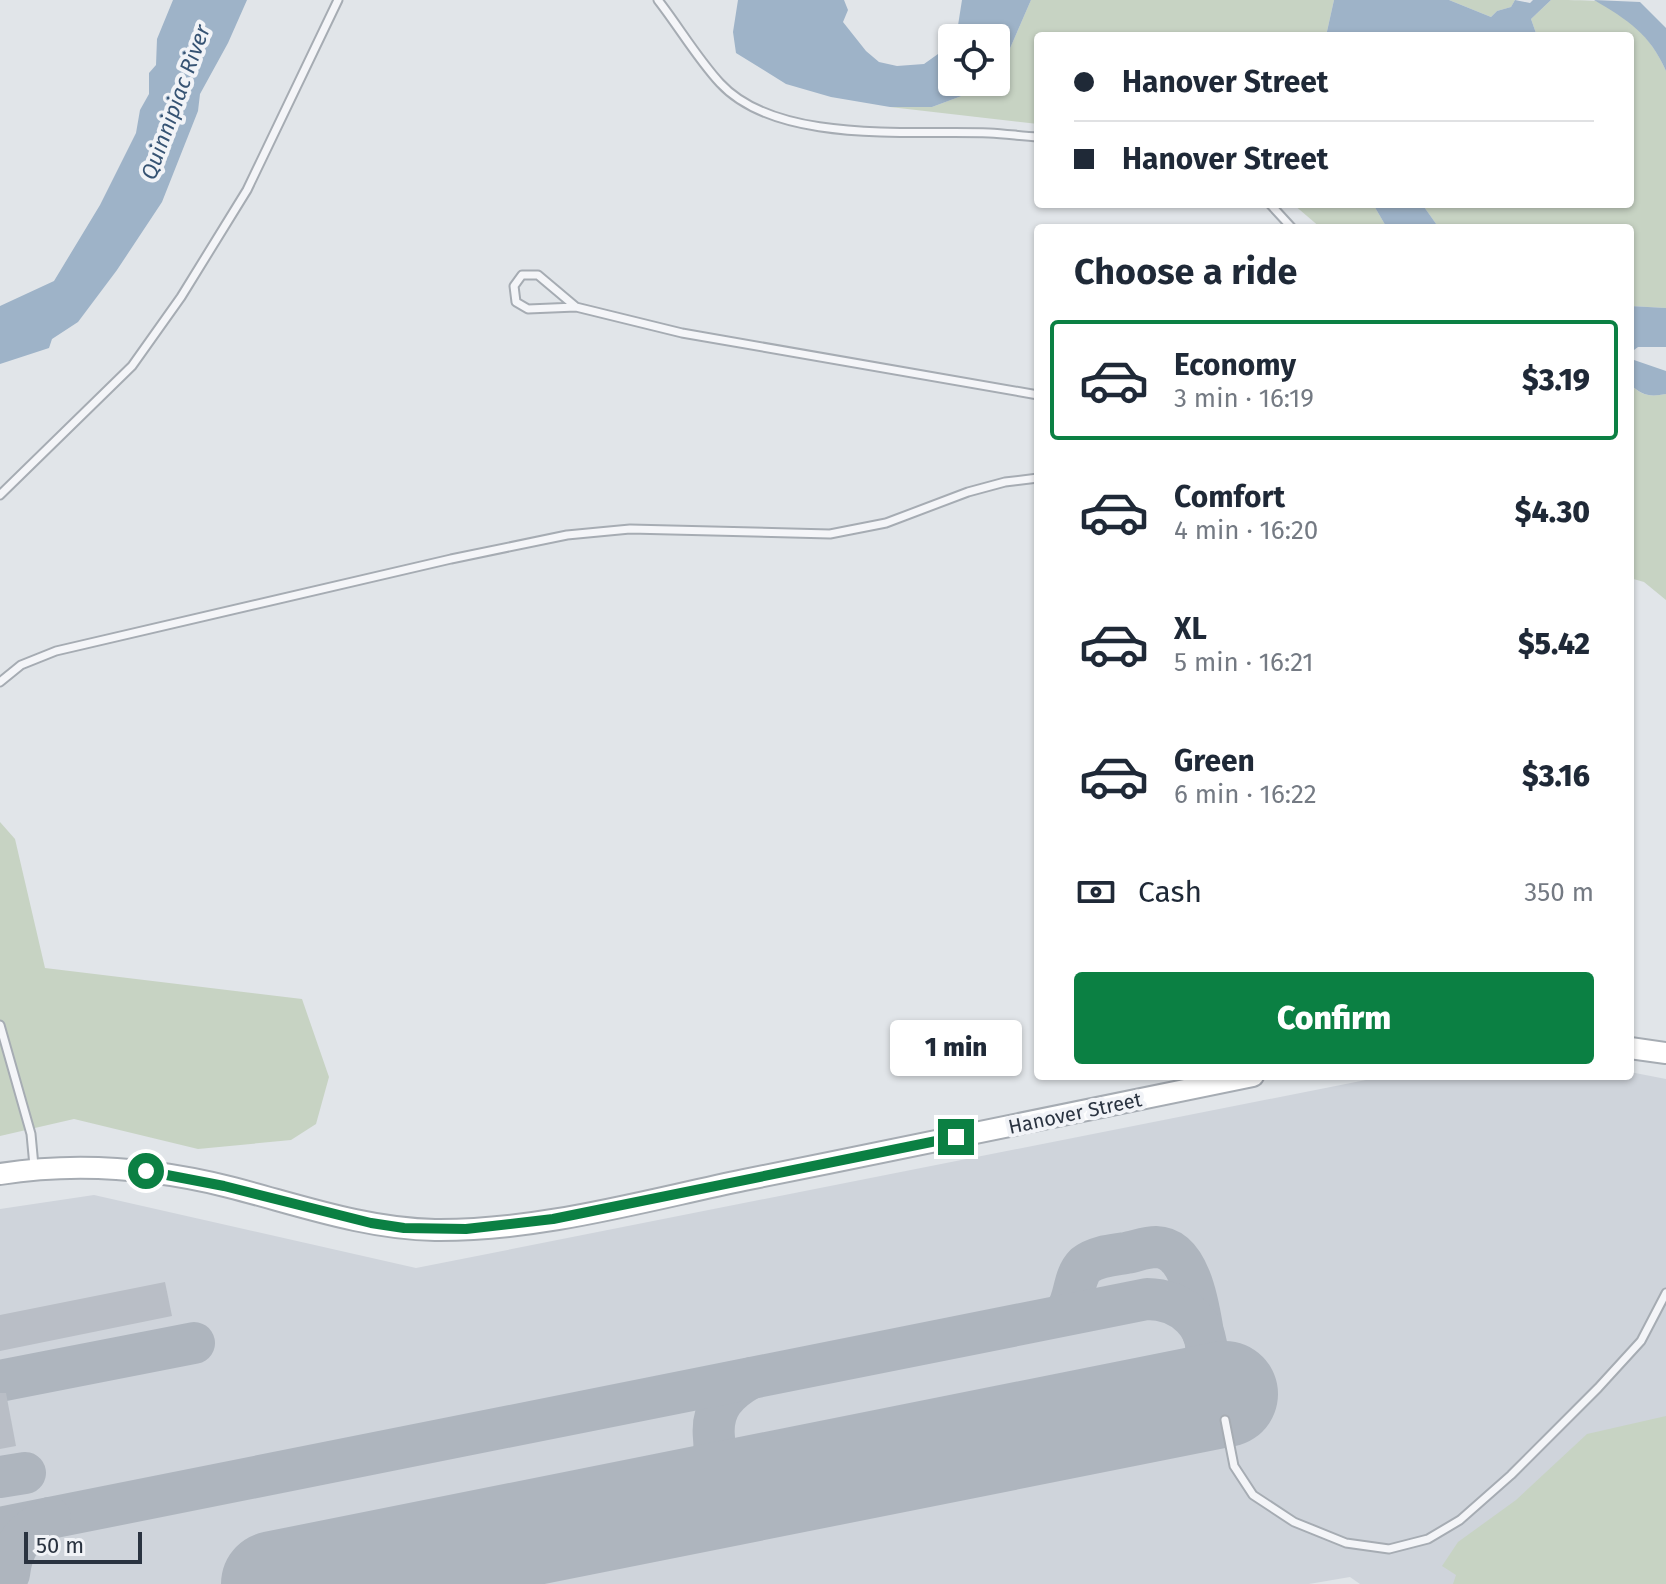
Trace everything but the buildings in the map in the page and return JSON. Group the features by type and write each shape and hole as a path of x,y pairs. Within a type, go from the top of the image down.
{"street":[{"path":"1634,1049 1666,1053"},
{"name":"Hanover Street","path":"0,1174 34,1168 107,1167 183,1177 340,1216 404,1228 434,1230 505,1226 584,1213 1233,1080"}],"lane":[{"path":"0,495 132,366 181,297 247,190 338,0"},
{"path":"658,0 721,85 750,105 786,119 823,127 889,134 989,133 1034,137"},
{"path":"1274,208 1288,224"},
{"path":"576,307 538,275 522,275 514,286 516,302 528,309 576,307 682,333 1034,394"},
{"path":"0,682 21,665 56,651 567,535 630,529 830,534 886,523 968,492 1034,478"},
{"path":"0,1025 31,1134 34,1168"},
{"path":"1225,1420 1234,1466 1253,1495 1294,1522 1346,1543 1389,1549 1428,1539 1460,1520 1511,1475 1598,1388 1641,1341 1666,1293"}],"shaded area":[{"path":"1634,1073 1666,1079 1666,1584 1360,1584 1350,1577 1309,1584 0,1584 0,1209 94,1195 416,1268 1366,1080 1634,1080"}],"green space":[{"path":"1031,0 1334,0 1327,32 1034,32 1034,124 890,107 932,107 962,96 1010,96 1010,48"},
{"path":"1449,0 1515,0 1511,7 1497,11 1491,17"},
{"path":"1551,0 1596,1 1619,13 1638,29 1661,60 1666,71 1666,308 1634,306 1634,224 1436,224 1425,208 1634,208 1634,32 1536,32 1531,19"},
{"path":"1298,208 1375,208 1385,224 1316,224"},
{"path":"1634,388 1646,395 1666,394 1666,600 1644,582 1634,579"},
{"path":"0,822 15,839 45,968 302,999 329,1077 316,1124 291,1140 198,1149 74,1119 0,1136"},
{"path":"1666,1416 1666,1584 1453,1584 1456,1575 1442,1566 1458,1542 1516,1500 1587,1434"}],"water":[{"name":"Quinnipiac River","path":"173,0 247,0 200,94 198,111 162,202 78,322 52,339 49,348 0,364 0,306 54,281 100,205 136,133 140,110 149,94 149,73 156,65 157,39"},
{"path":"738,0 844,0 848,10 843,22 879,62 897,66 924,64 938,54 938,96 962,96 932,107 890,107 831,97 786,84 736,53 733,32"},
{"path":"962,0 1031,0 1010,48 1010,24 958,24"},
{"path":"1334,0 1449,0 1491,17 1497,11 1511,7 1515,0 1530,3 1533,0 1551,0 1531,19 1536,32 1327,32"},
{"path":"1594,0 1640,2 1666,28 1666,71 1653,47 1637,29"},
{"path":"1375,208 1425,208 1436,224 1385,224"},
{"path":"1634,306 1666,308 1666,347 1638,347 1634,350"},
{"path":"1634,360 1666,371 1666,394 1646,395 1634,388"}],"taxiway":[{"path":"1063,1315 1085,1265 1105,1256 1156,1247 1178,1257 1185,1268 1196,1296 1203,1333"},
{"path":"0,1528 1147,1299 1160,1300 1183,1309 1200,1326 1205,1337 1204,1368 1184,1402"},
{"path":"0,1381 194,1343"},
{"path":"683,1502 703,1483 711,1469 715,1418 722,1402 751,1378"},
{"path":"715,1445 732,1468 772,1485"},
{"path":"0,1477 25,1473"},
{"path":"9,1574 13,1555 21,1540 50,1518"}],"runway":[{"path":"274,1584 1225,1394"}],"route":[{"path":"146,1171 224,1186 371,1223 434,1230 466,1229 553,1219 956,1137"}]}
